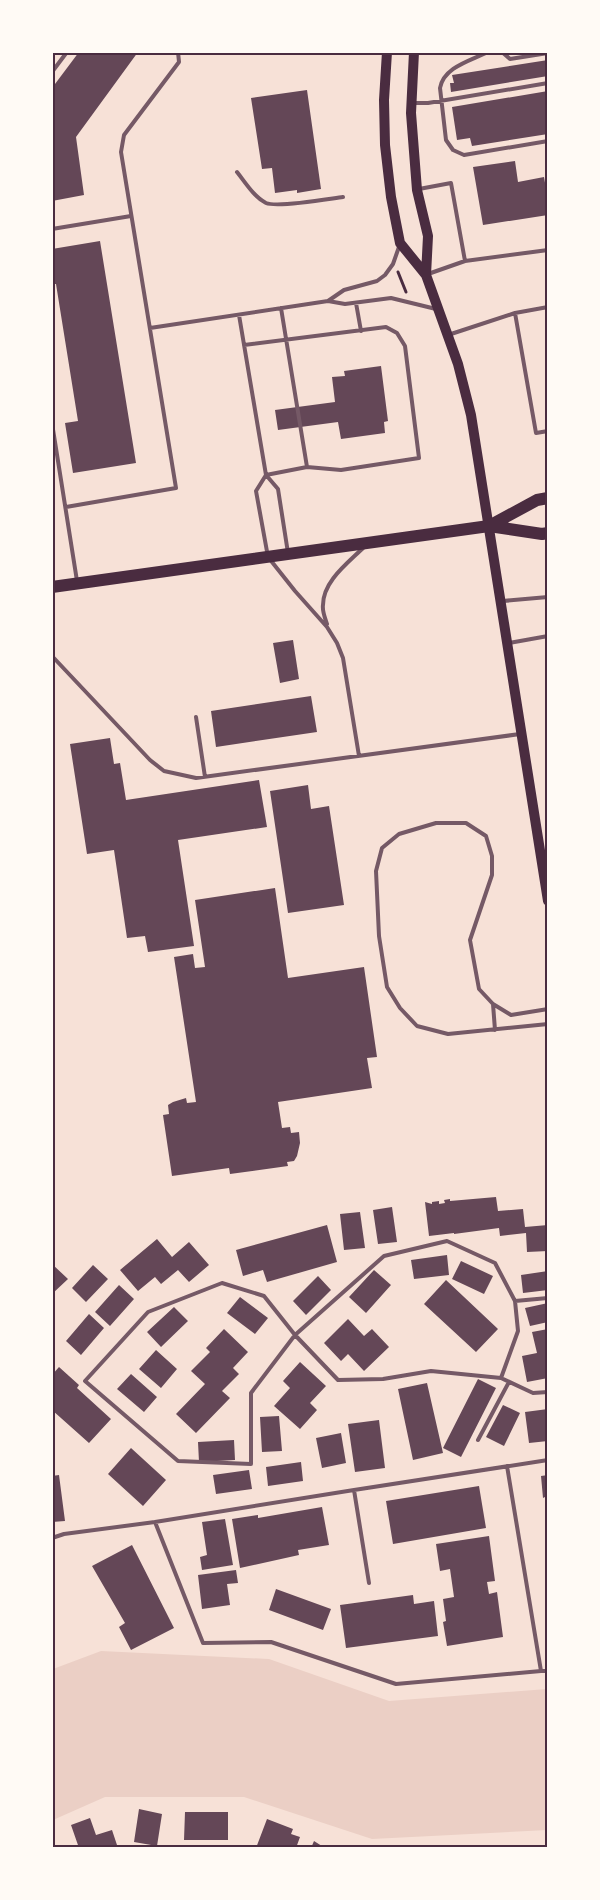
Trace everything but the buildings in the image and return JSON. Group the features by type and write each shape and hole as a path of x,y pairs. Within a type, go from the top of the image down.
{"main road":[{"path":"387,52 384,100 385,145 391,197 400,243 426,275 458,364 471,415 548,901"},
{"path":"414,52 412,103 417,190 428,236 426,275"},
{"path":"489,526 537,500 548,498"},
{"path":"52,587 489,526 542,534 548,533"}],"lane":[{"path":"52,72 67,52"},
{"path":"66,507 176,488 121,152 124,135 180,62 178,52"},
{"path":"488,52 450,71 442,80 440,88 446,140 453,150 464,155 548,141"},
{"path":"502,52 510,59 548,53"},
{"path":"412,103 428,103 441,99 548,83"},
{"path":"237,172 252,191 267,203 280,204 343,197"},
{"path":"417,190 451,183 465,261"},
{"path":"52,229 131,216"},
{"path":"328,301 344,290 377,281 392,264 400,243"},
{"path":"426,275 465,261 548,250"},
{"path":"150,328 328,301 345,304 391,298 439,310"},
{"path":"356,302 361,331"},
{"path":"448,335 514,313 548,307"},
{"path":"281,308 307,467"},
{"path":"514,313 536,433 548,431"},
{"path":"239,315 266,475 278,489 288,554"},
{"path":"244,345 386,328 397,333 405,346 419,458 341,470 307,467 266,475 256,491 268,557 327,627 338,643 343,658 359,756"},
{"path":"52,423 78,583"},
{"path":"327,627 322,605 326,589 334,577 368,542"},
{"path":"501,602 548,597"},
{"path":"507,643 548,636"},
{"path":"52,656 150,760 164,771 196,778 521,734"},
{"path":"196,718 205,777"},
{"path":"548,1010 512,1015 493,1004 479,989 470,940 492,875 492,856 486,836 466,823 436,823 399,834 382,848 376,871 379,936 387,987 400,1008 416,1026 448,1034 548,1024"},
{"path":"493,1004 495,1030"},
{"path":"501,1378 518,1331 515,1301 495,1263 447,1242 384,1256 295,1335 251,1393 251,1464 178,1461 85,1381 148,1312 222,1283 264,1296 295,1335 338,1380 384,1378 431,1371 501,1378 533,1393 548,1392"},
{"path":"515,1301 548,1298"},
{"path":"478,1440 509,1382"},
{"path":"52,1538 64,1534 155,1522 548,1460"},
{"path":"508,1466 541,1671"},
{"path":"354,1490 369,1583"},
{"path":"155,1522 203,1643 271,1642 396,1684 548,1671"}],"path":[{"path":"396,267 406,292"}],"shaded area":[{"path":"101,1651 269,1659 389,1701 547,1689 547,1830 372,1839 244,1797 105,1797 53,1820 53,1669"}]}
